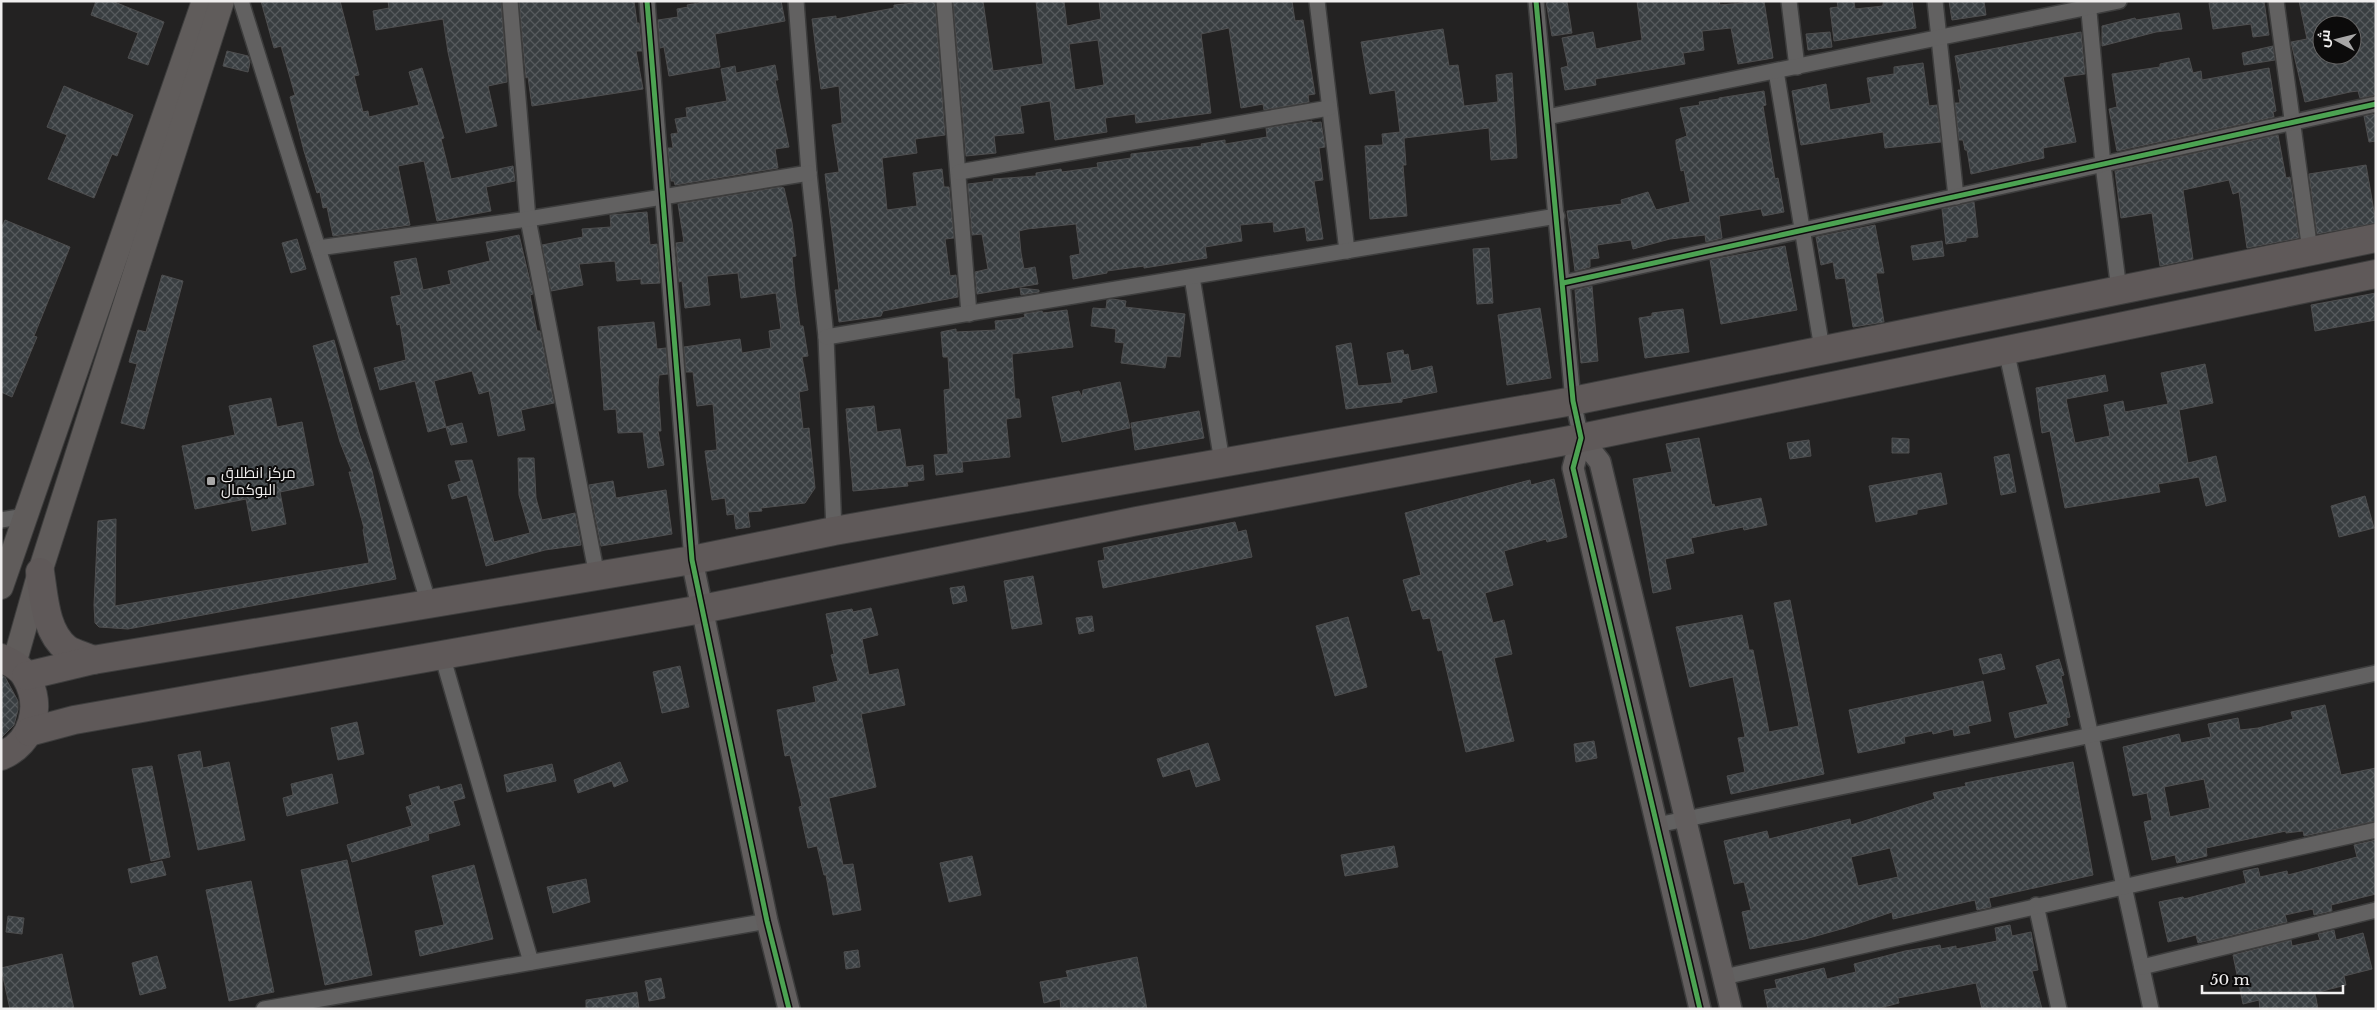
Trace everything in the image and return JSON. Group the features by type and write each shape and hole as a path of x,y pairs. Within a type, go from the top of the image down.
{"highway":[{"path":"1,756 20,744 29,732 36,704 14,666 93,660 692,560 834,531 1573,401 2376,238"},
{"path":"29,732 74,720 702,609 1136,521 1581,438 2376,274"},
{"path":"40,572 52,630 67,649 93,660"}],"main road":[{"path":"1,587 204,1"},
{"path":"14,666 40,572 222,1"},
{"path":"36,487 64,496"}],"street":[{"path":"241,1 429,604"},
{"path":"510,1 528,219 597,576"},
{"path":"647,1 692,560 767,921 789,1009"},
{"path":"944,1 970,314"},
{"path":"1317,1 1347,251"},
{"path":"1536,1 1573,401 1581,438 1574,468 1700,1009"},
{"path":"1789,1 1797,67"},
{"path":"1935,1 1956,197"},
{"path":"1547,117 1939,38 2089,4 2119,1"},
{"path":"2276,1 2310,251"},
{"path":"798,2 809,173 826,337 834,531"},
{"path":"2089,4 2103,165 2119,290"},
{"path":"1776,71 1822,349"},
{"path":"1563,282 2376,104"},
{"path":"959,172 1329,108"},
{"path":"318,248 528,219 809,173"},
{"path":"826,337 1557,216"},
{"path":"1192,277 1222,462"},
{"path":"2006,350 2151,1009"},
{"path":"1581,438 1600,462 1731,1009"},
{"path":"1,520 26,516"},
{"path":"442,655 531,962"},
{"path":"1657,825 2092,735 2376,673"},
{"path":"1724,977 2124,885 2376,830"},
{"path":"2036,905 2059,1009"},
{"path":"2142,967 2376,910"},
{"path":"264,1009 767,921"}],"building":[{"path":"96,1 112,1 164,22 148,65 128,58 138,33 91,15"},
{"path":"261,1 340,1 359,75 354,76 363,112 368,111 369,117 419,105 409,72 422,68 444,138 441,139 451,179 513,166 515,181 486,187 491,211 437,221 424,161 398,166 410,225 333,236 327,207 323,208 320,192 317,193 304,151 290,97 295,95 281,46 274,48"},
{"path":"388,1 501,1 507,82 488,86 497,126 466,133 448,52 443,19 376,30 373,11 389,8"},
{"path":"519,1 634,1 642,51 636,51 643,89 532,106 528,77 526,78"},
{"path":"710,1 781,1 785,21 715,34 720,67 669,76 664,47 660,48 658,20 678,17 677,9 688,7 687,5"},
{"path":"935,1 945,135 915,139 917,153 882,158 887,210 917,206 913,173 942,169 944,187 949,187 954,238 945,239 950,276 956,275 958,297 883,311 881,316 839,322 835,290 839,290 825,174 839,172 832,125 842,123 839,86 821,89 812,19 836,16 836,19 894,8 894,5"},
{"path":"953,1 983,1 993,71 1043,64 1036,1 1064,1 1067,26 1101,19 1099,1 1292,1 1295,21 1303,20 1315,94 1308,95 1309,102 1264,110 1263,104 1241,108 1229,28 1201,34 1211,113 1136,123 1135,114 1105,118 1107,132 1055,140 1050,101 1020,106 1024,133 994,136 996,153 966,156","holes":["1098,40 1104,85 1075,90 1069,44"]},
{"path":"1546,1 1567,1 1572,33 1552,36"},
{"path":"1637,1 1719,1 1720,5 1764,1 1773,58 1738,64 1731,28 1702,31 1704,50 1683,53 1685,64 1595,79 1596,85 1565,90 1561,68 1568,66 1562,38 1593,32 1596,49 1642,40"},
{"path":"1837,1 1854,1 1855,9 1883,6 1883,1 1912,1 1916,28 1834,41 1830,8 1838,7"},
{"path":"1949,1 1984,1 1986,15 1952,20"},
{"path":"2220,1 2264,1 2269,35 2253,37 2251,24 2213,29 2209,3"},
{"path":"2299,1 2376,1 2376,95 2360,98 2358,91 2305,102 2291,42 2307,39"},
{"path":"2179,13 2182,29 2156,32 2102,46 2102,26 2135,18 2136,20"},
{"path":"1443,29 1449,66 1458,65 1464,106 1498,102 1496,75 1512,73 1517,158 1491,160 1489,128 1404,138 1406,165 1403,165 1407,216 1370,219 1365,146 1383,145 1382,134 1400,132 1395,90 1370,94 1361,42"},
{"path":"1830,32 1832,47 1808,50 1806,34"},
{"path":"2081,32 2085,74 2063,77 2076,142 2043,148 2044,158 1971,174 1967,150 1965,150 1963,140 1959,140 1955,103 1960,103 1958,90 1961,90 1955,56"},
{"path":"2273,46 2275,60 2244,65 2242,53"},
{"path":"227,51 248,56 250,62 248,72 223,66"},
{"path":"2189,58 2193,73 2201,71 2202,80 2269,68 2276,111 2273,112 2274,117 2117,151 2109,109 2117,107 2112,74 2160,67 2160,64"},
{"path":"1923,63 1929,106 1937,105 1941,142 1885,148 1883,132 1801,145 1792,91 1826,84 1830,110 1871,103 1867,78 1894,74 1894,67"},
{"path":"775,65 778,80 775,80 789,147 775,149 778,168 675,185 674,181 671,181 668,148 673,148 671,134 678,133 675,119 687,117 686,108 727,101 721,69 735,66 736,73"},
{"path":"64,86 133,115 117,156 112,154 94,198 48,179 67,135 47,127"},
{"path":"1764,91 1766,105 1763,106 1775,179 1778,178 1784,212 1763,216 1761,209 1719,216 1722,238 1706,242 1705,235 1670,239 1633,249 1631,240 1597,245 1599,258 1590,259 1590,267 1575,271 1567,211 1622,204 1621,200 1648,192 1656,210 1690,202 1684,170 1681,171 1676,144 1676,140 1687,136 1680,108 1700,105 1699,102"},
{"path":"2376,114 2376,141 2369,142 2364,116"},
{"path":"1312,121 1312,123 1321,122 1325,147 1319,148 1323,180 1314,181 1323,239 1307,241 1305,227 1274,232 1273,222 1240,225 1242,241 1205,247 1207,258 1144,268 1144,266 1107,271 1107,273 1073,279 1070,256 1080,254 1076,224 1027,229 1019,231 1024,269 1035,267 1038,284 977,294 975,272 988,269 982,234 972,235 968,184 994,181 993,179 1036,176 1036,173 1061,169 1062,172 1098,167 1097,163 1131,158 1131,154 1202,146 1201,144 1225,140 1225,144 1267,137 1266,128"},
{"path":"2278,135 2286,178 2290,177 2299,238 2247,248 2239,192 2233,194 2229,180 2183,190 2193,259 2160,266 2152,213 2121,218 2115,171"},
{"path":"2366,165 2376,223 2317,234 2309,174"},
{"path":"784,188 792,223 796,256 792,257 795,290 800,326 803,326 808,356 802,357 808,390 799,392 803,429 809,428 815,488 805,503 761,508 762,511 748,512 750,527 736,529 734,514 727,515 725,498 712,500 705,451 717,450 713,404 697,406 693,372 686,372 684,347 740,339 742,353 771,348 769,331 781,329 776,293 741,298 738,273 707,276 710,305 685,308 682,281 679,282 676,243 684,242 678,204"},
{"path":"1974,202 1978,237 1966,238 1966,241 1946,244 1942,209"},
{"path":"647,212 650,245 657,244 660,283 641,284 641,279 617,281 615,261 579,264 583,285 551,291 542,245 583,237 582,229 611,227 610,215"},
{"path":"5,220 70,247 34,336 37,337 12,397 1,392 1,229"},
{"path":"1875,225 1884,273 1876,273 1884,322 1853,327 1845,278 1836,279 1833,262 1821,265 1816,237"},
{"path":"519,235 533,294 530,295 537,331 540,331 554,403 521,410 525,430 498,436 489,391 479,394 472,371 434,381 446,427 428,432 415,381 380,390 374,368 406,360 400,324 397,325 391,297 401,295 394,262 416,258 423,290 451,284 448,271 490,261 486,242"},
{"path":"297,239 306,269 291,273 282,243"},
{"path":"1942,241 1944,256 1913,260 1911,246"},
{"path":"1785,246 1797,310 1721,324 1710,260"},
{"path":"1489,248 1493,303 1477,304 1473,249"},
{"path":"162,275 183,281 144,429 121,423 137,364 129,362 138,330 146,332"},
{"path":"1592,286 1598,361 1581,363 1575,290"},
{"path":"1020,288 1039,290 1039,292 1021,295"},
{"path":"2376,293 2376,320 2315,331 2311,305"},
{"path":"1107,300 1126,301 1125,307 1185,314 1180,357 1167,356 1165,368 1121,363 1124,343 1115,342 1116,329 1091,326 1093,308 1106,309"},
{"path":"1540,308 1551,378 1507,385 1498,315"},
{"path":"1683,309 1689,352 1645,358 1639,318 1652,316 1652,313"},
{"path":"1067,310 1073,347 1012,354 1015,399 1019,399 1021,417 1006,419 1010,457 962,462 963,472 936,475 934,455 948,454 944,390 950,389 948,357 943,357 941,332 956,329 956,332 996,330 995,321 1016,319 1025,317 1024,314 1042,311 1043,313"},
{"path":"654,322 657,349 666,348 668,374 659,375 658,387 661,431 658,431 664,465 648,468 643,432 618,433 616,409 604,410 598,327"},
{"path":"334,340 359,433 372,471 396,579 128,629 99,627 95,623 94,605 98,521 116,519 115,606 369,563 364,528 349,472 352,472 340,442 313,346"},
{"path":"1351,343 1358,386 1392,383 1387,353 1403,350 1404,355 1408,354 1411,371 1432,366 1437,392 1402,399 1402,402 1346,409 1336,346"},
{"path":"2205,364 2213,403 2179,410 2188,463 2216,456 2226,501 2206,506 2199,477 2158,484 2160,492 2065,508 2050,431 2042,433 2036,388 2105,375 2108,391 2066,399 2075,443 2110,436 2104,405 2123,401 2125,412 2168,404 2161,373"},
{"path":"1120,382 1130,428 1062,442 1052,397 1079,391 1082,397 1083,390"},
{"path":"271,398 277,427 302,422 314,485 280,492 286,524 252,531 246,499 195,509 182,446 235,435 229,406"},
{"path":"874,406 877,432 900,429 906,467 923,465 924,480 907,482 908,486 853,491 846,409"},
{"path":"1199,411 1204,438 1135,450 1131,423"},
{"path":"462,423 467,442 451,445 446,427"},
{"path":"1699,438 1712,505 1714,504 1715,507 1761,498 1767,525 1744,530 1743,527 1691,538 1694,553 1665,559 1671,589 1653,593 1633,479 1672,472 1666,444"},
{"path":"1892,438 1909,439 1909,453 1892,453"},
{"path":"1809,440 1811,456 1790,459 1787,443"},
{"path":"2009,454 2016,492 2001,495 1994,457"},
{"path":"518,458 534,458 536,498 542,520 575,513 581,545 545,550 486,566 467,495 452,499 448,485 461,481 455,461 472,460 494,542 530,533 519,495"},
{"path":"1941,473 1947,504 1917,510 1917,514 1876,522 1869,486"},
{"path":"1554,479 1567,537 1547,542 1546,539 1504,551 1513,585 1485,593 1493,623 1504,620 1512,654 1494,658 1514,741 1466,752 1442,650 1438,651 1430,618 1423,619 1420,609 1412,611 1403,580 1421,575 1405,513 1530,480 1531,485"},
{"path":"613,481 616,498 666,490 672,534 601,546 589,485"},
{"path":"2365,496 2374,528 2339,537 2331,506"},
{"path":"1235,522 1238,532 1246,530 1252,557 1103,588 1098,561 1105,560 1103,548"},
{"path":"1033,576 1042,624 1012,629 1004,581"},
{"path":"964,586 967,601 953,604 950,588"},
{"path":"1790,600 1824,774 1731,794 1727,776 1745,772 1738,738 1745,737 1733,677 1690,687 1676,627 1742,615 1749,650 1753,650 1769,732 1799,726 1774,603"},
{"path":"871,608 878,635 862,639 869,675 898,669 905,705 861,714 876,787 829,798 843,865 853,864 861,910 833,915 826,875 824,875 817,846 808,848 799,807 802,806 790,755 785,756 777,710 816,702 813,687 838,681 831,655 834,654 826,614 852,609 853,612"},
{"path":"1092,616 1094,631 1079,634 1076,618"},
{"path":"1348,617 1367,687 1335,696 1316,626"},
{"path":"2001,654 2005,669 1983,674 1979,659"},
{"path":"2059,659 2064,675 2061,676 2070,717 2066,718 2068,725 2015,738 2009,713 2048,704 2036,666"},
{"path":"680,666 689,707 662,713 653,672"},
{"path":"1,675 5,677 18,701 18,710 14,725 1,738"},
{"path":"1983,681 1991,721 1968,726 1970,733 1954,736 1953,729 1933,734 1932,731 1904,737 1905,743 1858,753 1849,710"},
{"path":"2325,705 2341,775 2376,768 2376,821 2304,836 2303,831 2286,833 2286,831 2206,848 2207,856 2177,863 2175,855 2152,860 2144,822 2152,820 2147,793 2133,796 2123,747 2179,734 2181,743 2211,737 2208,724 2238,718 2240,730 2258,728 2293,719 2291,712","holes":["2204,779 2210,808 2170,817 2164,787"]},
{"path":"357,722 364,754 338,760 331,728"},
{"path":"1594,741 1597,758 1576,762 1574,744"},
{"path":"1208,743 1220,780 1196,787 1190,769 1163,777 1157,759"},
{"path":"200,751 203,768 229,762 245,840 198,850 178,755"},
{"path":"620,762 628,781 614,787 612,781 578,793 574,780"},
{"path":"2073,762 2093,875 1989,898 1991,907 1977,910 1975,900 1893,919 1892,912 1805,939 1750,949 1742,912 1751,910 1744,882 1734,884 1724,841 1767,831 1769,839 1850,819 1851,825 1935,799 1933,793 1966,786 1965,783","holes":["1890,848 1898,877 1858,886 1851,857"]},
{"path":"552,764 556,781 507,792 504,775"},
{"path":"152,766 170,857 151,861 132,769"},
{"path":"332,774 338,803 287,816 283,798 293,795 291,784"},
{"path":"461,784 465,798 453,801 460,825 428,834 429,840 352,862 347,845 412,826 406,807 412,805 409,795 439,786 440,790"},
{"path":"2376,840 2376,894 2331,905 2332,911 2314,915 2313,909 2285,915 2287,922 2229,936 2198,943 2196,935 2168,942 2159,902 2183,897 2184,899 2246,883 2243,871 2258,868 2260,877 2287,871 2288,875 2357,857 2354,845"},
{"path":"1394,846 1398,867 1345,876 1341,855"},
{"path":"972,856 981,895 949,902 940,863"},
{"path":"347,860 372,975 325,985 301,870"},
{"path":"162,861 166,875 131,883 128,869"},
{"path":"474,865 493,939 420,956 415,931 444,925 432,876"},
{"path":"586,879 590,902 553,913 547,887"},
{"path":"251,881 274,992 229,1001 206,890"},
{"path":"8,916 24,918 22,934 6,932"},
{"path":"2010,925 2012,936 2031,932 2038,970 2032,971 2042,1009 1982,1009 1976,983 1898,998 1899,1003 1876,1009 1768,1009 1764,990 1777,988 1775,980 1824,968 1827,979 1856,972 1854,964 1905,951 1940,945 1941,949 1956,946 1956,949 1997,941 1995,928"},
{"path":"2334,930 2336,940 2363,933 2372,969 2344,976 2346,985 2315,993 2318,1009 2260,1009 2259,1000 2243,1004 2233,955 2291,940 2292,946 2320,940 2318,934"},
{"path":"858,950 860,967 846,969 844,952"},
{"path":"62,954 74,1009 10,1009 1,968"},
{"path":"157,956 166,988 140,995 132,963"},
{"path":"1137,957 1147,1009 1061,1009 1060,999 1044,1003 1040,982 1068,977 1066,971"},
{"path":"661,978 665,998 649,1001 645,981"},
{"path":"637,992 639,1009 586,1009 586,1000"}],"cycle path":[{"path":"647,1 692,560 767,921 789,1009"},
{"path":"1536,1 1573,401 1581,438 1573,468 1700,1009"},
{"path":"1563,283 2376,104"}],"place":[{"name":"مركز انطلاق البوكمال","path":"211,481"}]}
